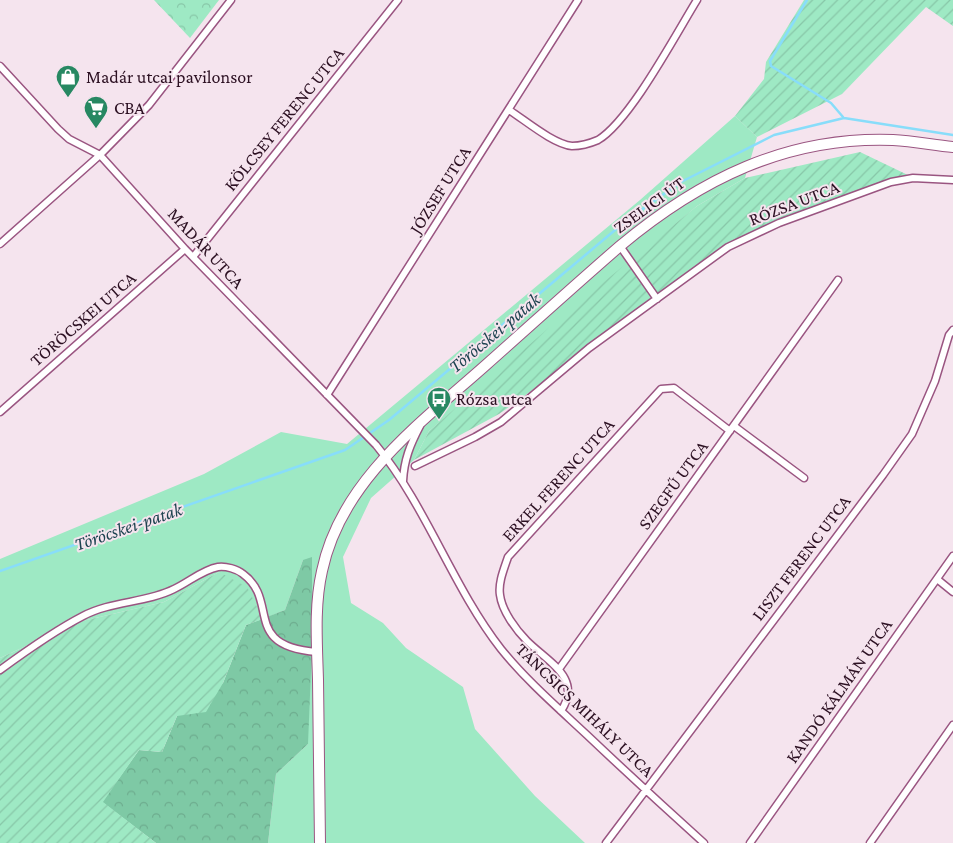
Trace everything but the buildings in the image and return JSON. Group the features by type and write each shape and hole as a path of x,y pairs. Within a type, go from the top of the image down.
{"main road":[{"name":"ZSELICI ÚT","path":"320,843 317,652 322,570 339,525 353,498 386,456 421,422 620,246 665,210 719,178 746,165 793,150 834,142 881,140 953,148"}],"street":[{"path":"1,243 100,155 149,105 231,0"},
{"name":"KÖLCSEY FERENC UTCA","path":"193,257 398,0"},
{"name":"JÓZSEF UTCA","path":"327,395 578,0"},
{"path":"509,110 558,141 572,146 598,140 615,125 644,87 697,0"},
{"name":"MADÁR UTCA","path":"0,66 69,139 100,155 185,249 386,456"},
{"name":"RÓZSA UTCA","path":"415,466 475,437 501,422 590,348 728,247 779,223 891,182 913,178 953,180"},
{"path":"620,246 657,299"},
{"name":"TÖRÖCSKEI UTCA","path":"0,412 185,249"},
{"name":"SZEGFŰ UTCA","path":"559,669 838,280"},
{"name":"LISZT FERENC UTCA","path":"606,843 912,434 935,381 949,335 953,330"},
{"name":"ERKEL FERENC UTCA","path":"559,669 526,640 509,617 500,595 502,575 508,558 520,542 661,389 674,388 732,428"},
{"path":"403,481 404,464 421,422"},
{"path":"732,428 804,478"},
{"name":"TÁNCSICS MIHÁLY UTCA","path":"386,456 403,481 481,620 522,674 704,843"},
{"name":"KANDÓ KÁLMÁN UTCA","path":"750,843 953,556"},
{"path":"0,670 34,646 83,616 156,597 174,590 209,570 221,567 232,568 243,574 252,583 258,596 265,622 272,635 284,645 296,650 317,652"},
{"path":"937,579 953,592"},
{"path":"559,669 568,683 569,692 561,712"},
{"path":"870,843 953,725"}],"green space":[{"path":"154,0 219,0 190,38"},
{"path":"804,0 953,0 953,26 926,7 842,94 757,137 735,116 764,79 766,62"},
{"path":"735,116 757,137 745,178 697,206 429,431 414,460 371,498 343,557 351,603 383,623 406,648 463,687 475,729 535,796 585,843 268,843 276,774 308,744 303,560 285,610 263,619 219,572 164,602 78,622 0,658 0,559 204,474 281,432 347,444 640,200"},
{"path":"860,152 912,177 810,214 730,249 499,414 414,460 429,431 573,307 697,206 745,178"},
{"path":"312,557 312,646 308,744 276,774 268,843 156,843 102,802 139,750 162,752 177,716 223,683 246,625 285,610 303,560"},
{"path":"219,572 247,587 263,619 246,625 223,683 206,712 177,716 162,752 139,750 103,802 156,843 0,843 0,658 78,622 164,602"}],"waterway":[{"path":"807,0 770,61 771,66 831,103 843,117"},
{"name":"Töröcskei-patak","path":"0,571 345,450 389,420 627,220 681,182 774,135 844,118 953,135"}],"place":[{"name":"Madár utcai pavilonsor","path":"68,98"},
{"name":"CBA","path":"96,129"},
{"name":"Rózsa utca","path":"439,420"}]}
